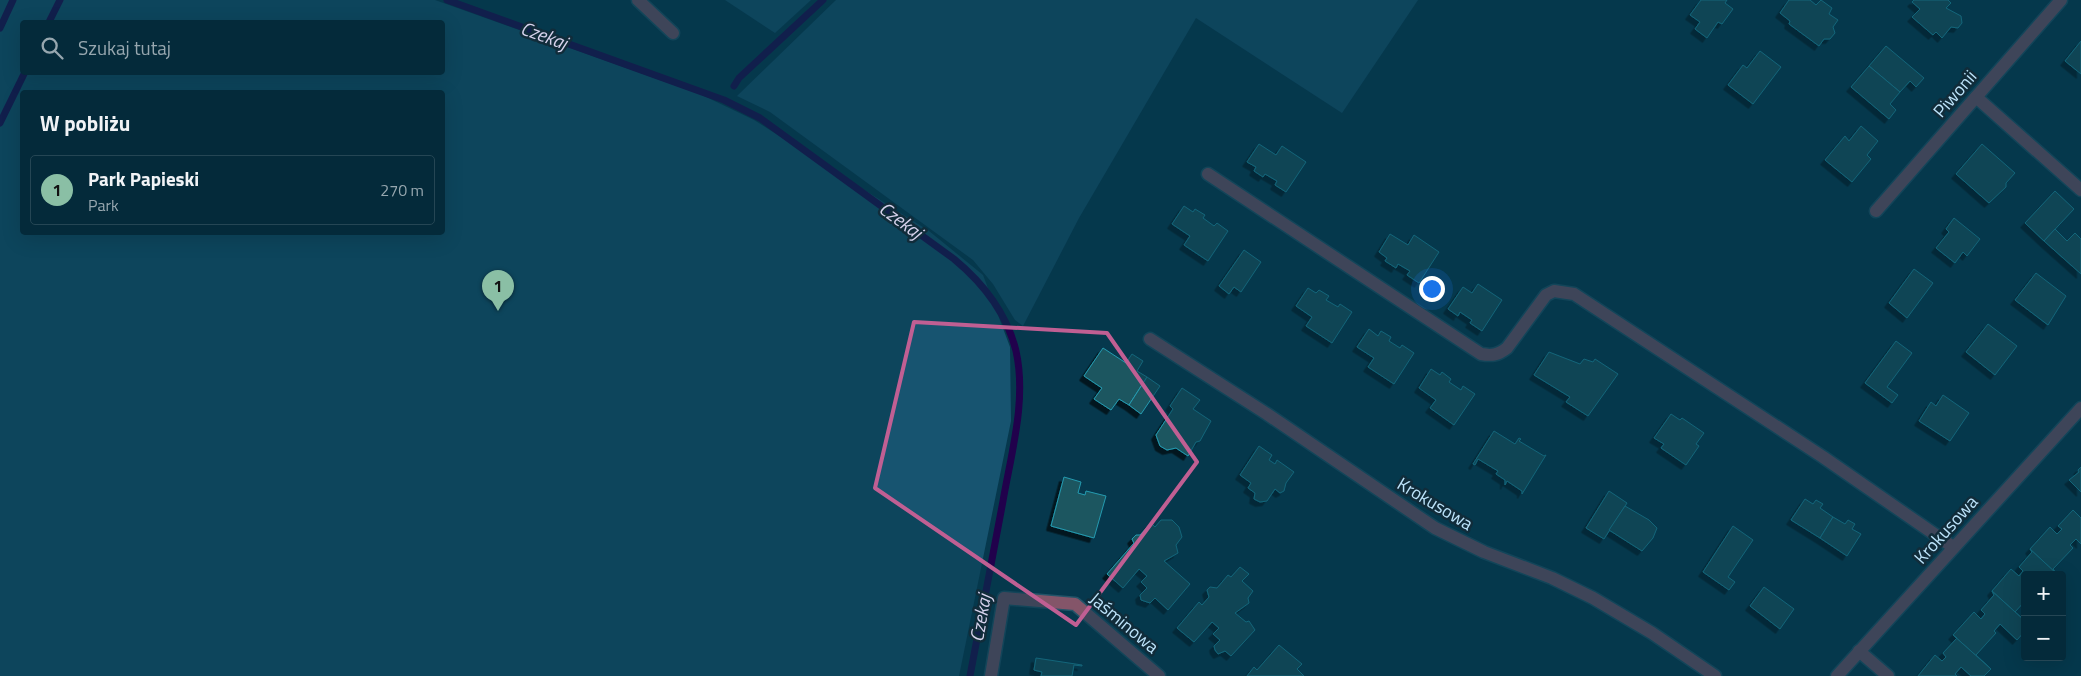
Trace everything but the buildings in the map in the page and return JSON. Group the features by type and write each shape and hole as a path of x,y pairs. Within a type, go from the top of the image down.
{"street":[{"path":"638,0 673,33"},
{"name":"Piwonii","path":"1876,211 2061,0"},
{"path":"1976,97 2081,190"},
{"path":"1208,174 1481,354 1491,356 1500,354 1507,348 1546,295 1554,291 1574,294 1814,452 1954,548"},
{"name":"Krokusowa","path":"1150,339 1267,414 1435,528 1484,552 1552,578 1593,598 1652,633 1715,676"},
{"name":"Krokusowa","path":"1838,676 2081,408"},
{"name":"Jaśminowa","path":"991,676 1004,598 1075,604 1158,676"},
{"path":"1859,651 1888,676"}],"highlighted area":[{"path":"914,322 1107,333 1197,462 1076,625 875,488"}],"shaded area":[{"path":"0,0 435,0 702,95 754,120 929,231 983,275 1010,347 1011,421 959,676 0,676"},
{"path":"725,0 811,0 775,33"},
{"path":"836,0 1418,0 1342,113 1196,18 1079,218 1023,326 1015,320 993,284 973,260 770,112 737,96"}],"waterway":[{"path":"0,28 13,0"},
{"path":"50,20 60,0"},
{"name":"Czekaj","path":"447,0 724,100 760,118 954,259 984,289 1000,312 1012,337 1019,370 1020,388 1014,446 970,676"},
{"path":"734,86 739,78 823,0"},
{"path":"0,123 24,75"}],"place":[{"name":"Park Papieski","path":"498,311"}]}
